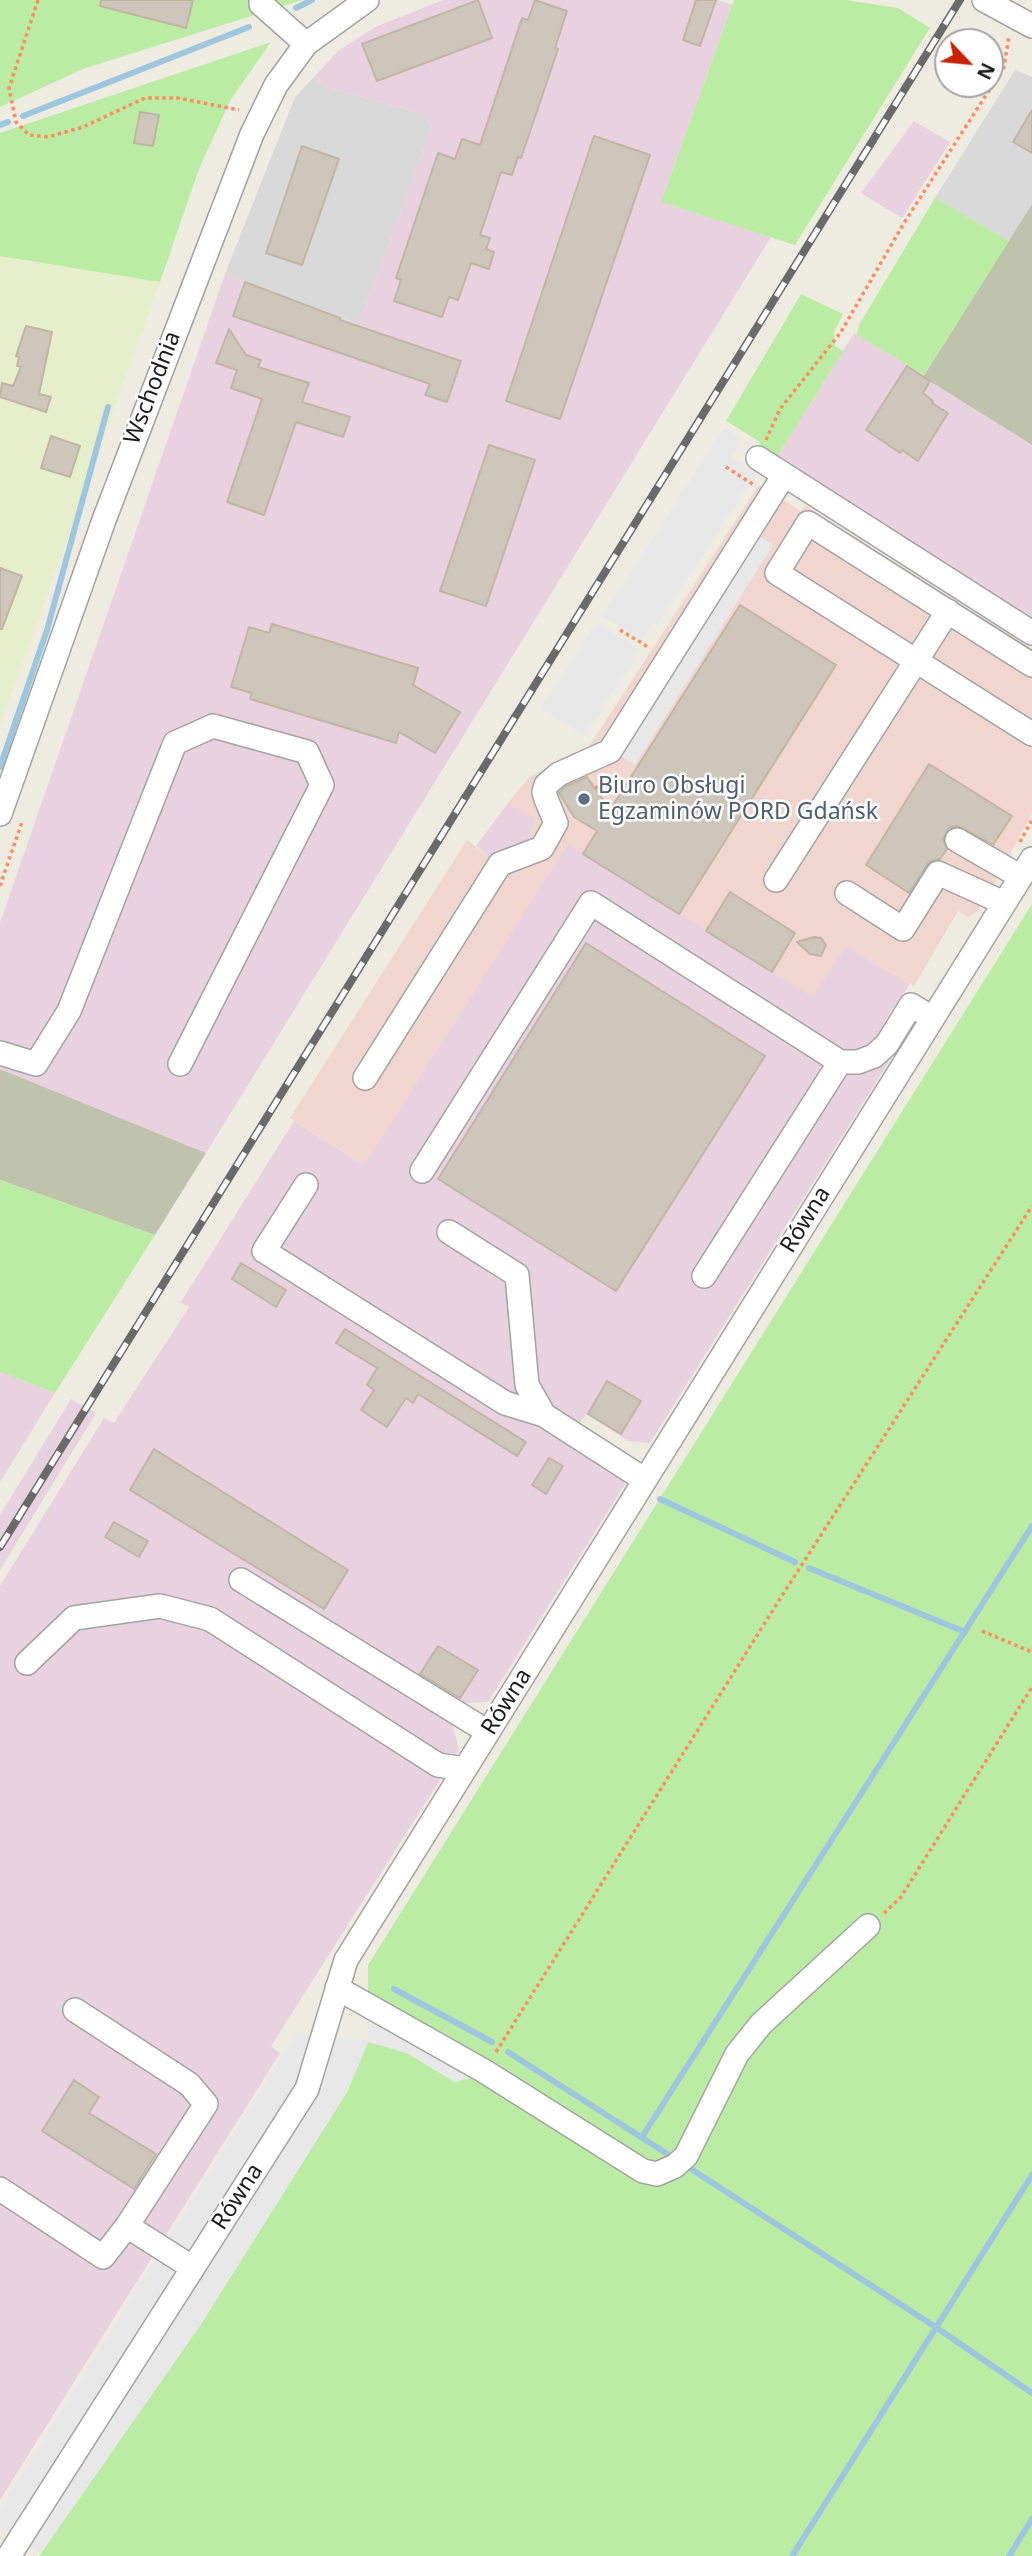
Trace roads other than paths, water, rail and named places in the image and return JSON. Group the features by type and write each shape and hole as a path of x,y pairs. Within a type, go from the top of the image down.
{"street":[{"path":"261,0 261,4 306,44"},
{"name":"Wschodnia","path":"0,814 104,520 252,134 276,85 306,44 367,0"},
{"path":"984,0 1024,22"},
{"path":"758,458 1032,633"},
{"path":"365,1078 500,864 542,848 556,823 544,792 546,785 559,774 610,751 784,475"},
{"path":"1032,665 808,523 777,573 1032,734"},
{"path":"776,880 948,611"},
{"path":"0,1053 36,1064 69,1011 175,743 213,726 307,752 322,785 180,1064"},
{"path":"957,839 1026,868"},
{"name":"Równa","path":"9,2556 307,2089 346,1960 1026,868"},
{"path":"847,893 903,929 938,873 1004,903"},
{"path":"422,1171 591,904 840,1062 858,1062 874,1056 887,1044 911,1005 932,1018"},
{"path":"704,1276 840,1062"},
{"path":"306,1185 264,1251 505,1403 544,1415 645,1480"},
{"path":"449,1232 517,1275 527,1385 544,1415"},
{"path":"241,1580 488,1732"},
{"path":"27,1663 74,1618 160,1606 210,1619 438,1765 465,1769"},
{"path":"337,1988 484,2071 643,2171 657,2174 675,2166 686,2156 737,2054 761,2024 868,1926"},
{"path":"0,2189 103,2257 127,2226 206,2104 189,2084 75,2010"},
{"path":"127,2226 193,2267"}],"waterway":[{"path":"296,8 312,0"},
{"path":"23,116 249,27"},
{"path":"0,125 8,122"},
{"path":"0,767 47,630 108,407"},
{"path":"660,1499 795,1562"},
{"path":"642,2137 1032,1526"},
{"path":"809,1568 965,1632"},
{"path":"394,1989 492,2042"},
{"path":"508,2052 669,2155"},
{"path":"688,2167 937,2328 1032,2393"},
{"path":"792,2556 1032,2175"},
{"path":"1009,2556 1032,2519"}],"railway":[{"path":"0,1547 960,0"}],"place":[{"name":"Biuro Obsługi Egzaminów PORD Gdańsk","path":"584,799"}]}
